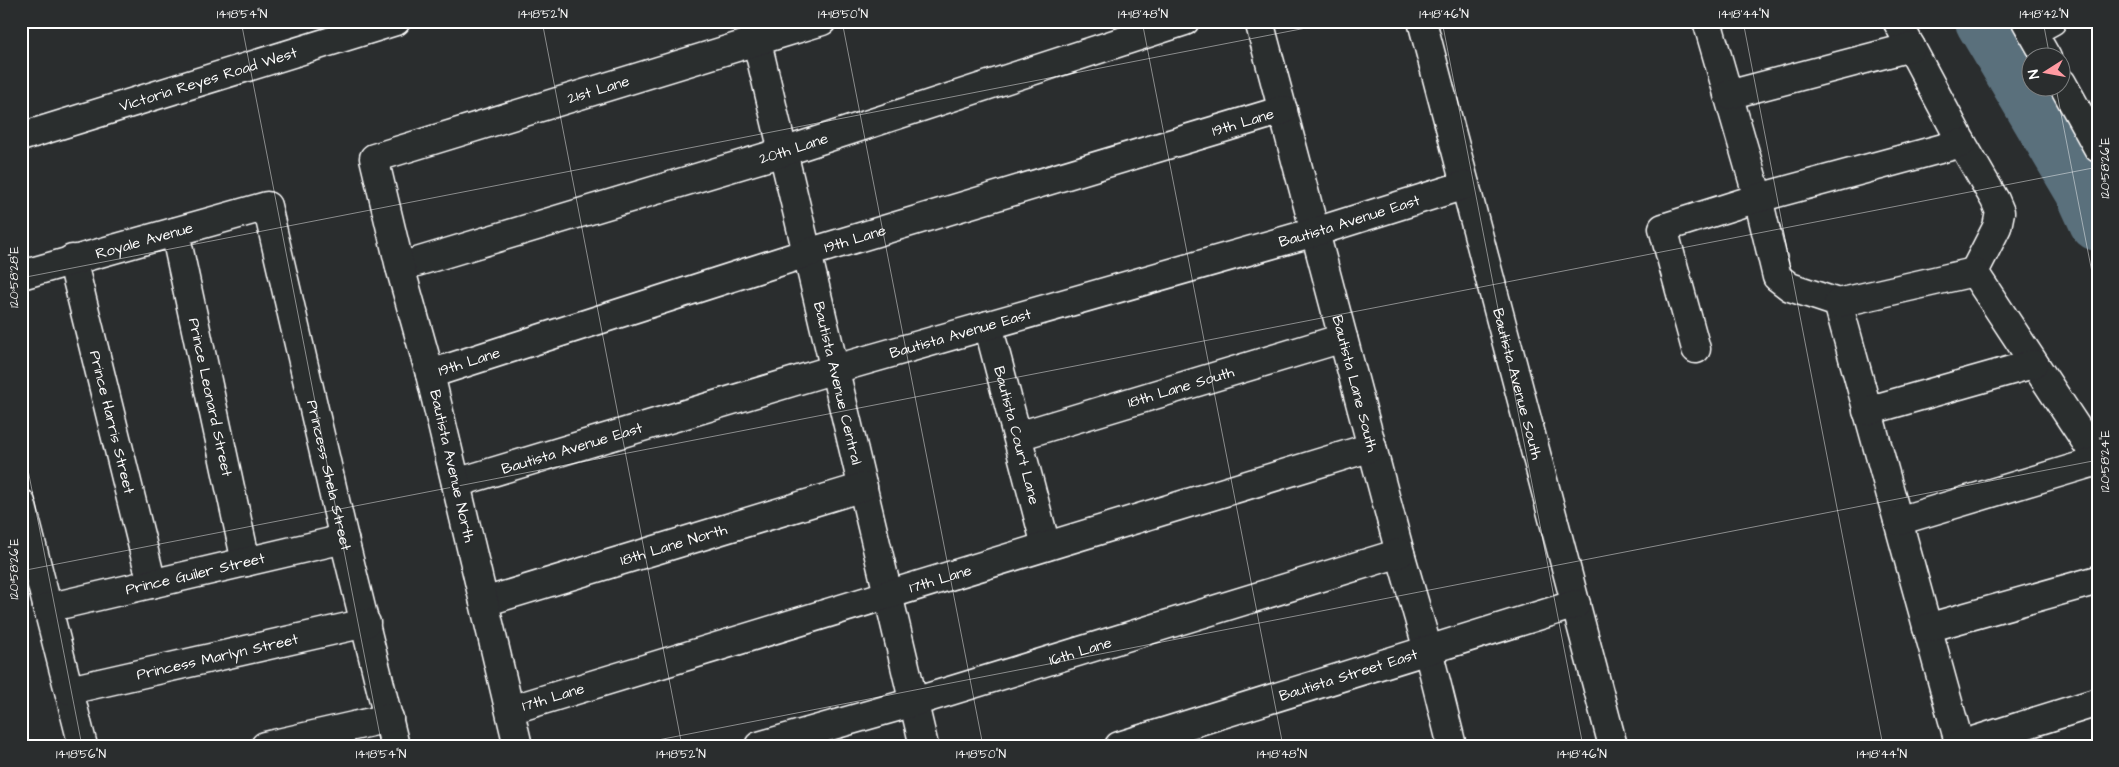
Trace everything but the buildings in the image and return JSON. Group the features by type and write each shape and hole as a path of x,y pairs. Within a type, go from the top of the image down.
{"street":[{"name":"Victoria Reyes Road West","path":"21,137 396,21"},
{"name":"21st Lane","path":"374,158 754,32 822,21"},
{"name":"20th Lane","path":"400,267 783,152 1185,21"},
{"name":"Bautista Lane South","path":"1260,21 1452,746"},
{"name":"Bautista Avenue South","path":"1422,21 1613,746"},
{"path":"1707,21 1758,198 1777,277 1790,287 1838,304 1974,272 1997,227 2000,212 1995,200 1962,143 1897,21"},
{"path":"2037,25 2044,48"},
{"name":"Bautista Avenue Central","path":"754,32 924,746"},
{"path":"1728,95 1911,47"},
{"path":"2070,98 2097,146"},
{"name":"19th Lane","path":"430,374 807,254 1283,110"},
{"path":"1696,349 1663,228 1758,198 1962,143"},
{"name":"Bautista Avenue North","path":"374,158 400,267 430,374 518,746"},
{"name":"Bautista Avenue East","path":"456,483 835,369 1315,232 1465,185"},
{"name":"Royale Avenue","path":"21,275 72,259 267,206"},
{"name":"Princess Shela Street","path":"267,206 344,539 395,746"},
{"name":"Prince Leonard Street","path":"175,232 246,562"},
{"name":"Prince Harris Street","path":"72,259 152,584"},
{"path":"1898,520 2098,460 1974,272"},
{"path":"1838,304 1960,745 2098,702"},
{"name":"Bautista Court Lane","path":"988,325 1046,546"},
{"name":"18th Lane South","path":"1018,436 1343,338"},
{"path":"1867,411 2033,364"},
{"name":"17th Lane","path":"510,710 1372,447"},
{"name":"18th Lane North","path":"484,602 862,487"},
{"path":"21,503 83,746"},
{"name":"Prince Guiler Street","path":"47,608 344,539"},
{"name":"16th Lane","path":"759,746 914,702 1400,553"},
{"path":"1927,628 2098,580"},
{"name":"Bautista Street East","path":"1119,746 1576,604"},
{"name":"Princess Marlyn Street","path":"69,690 366,623"},
{"path":"265,746 389,718"}],"waterway":[{"path":"1984,21 2083,189 2098,222"}]}
